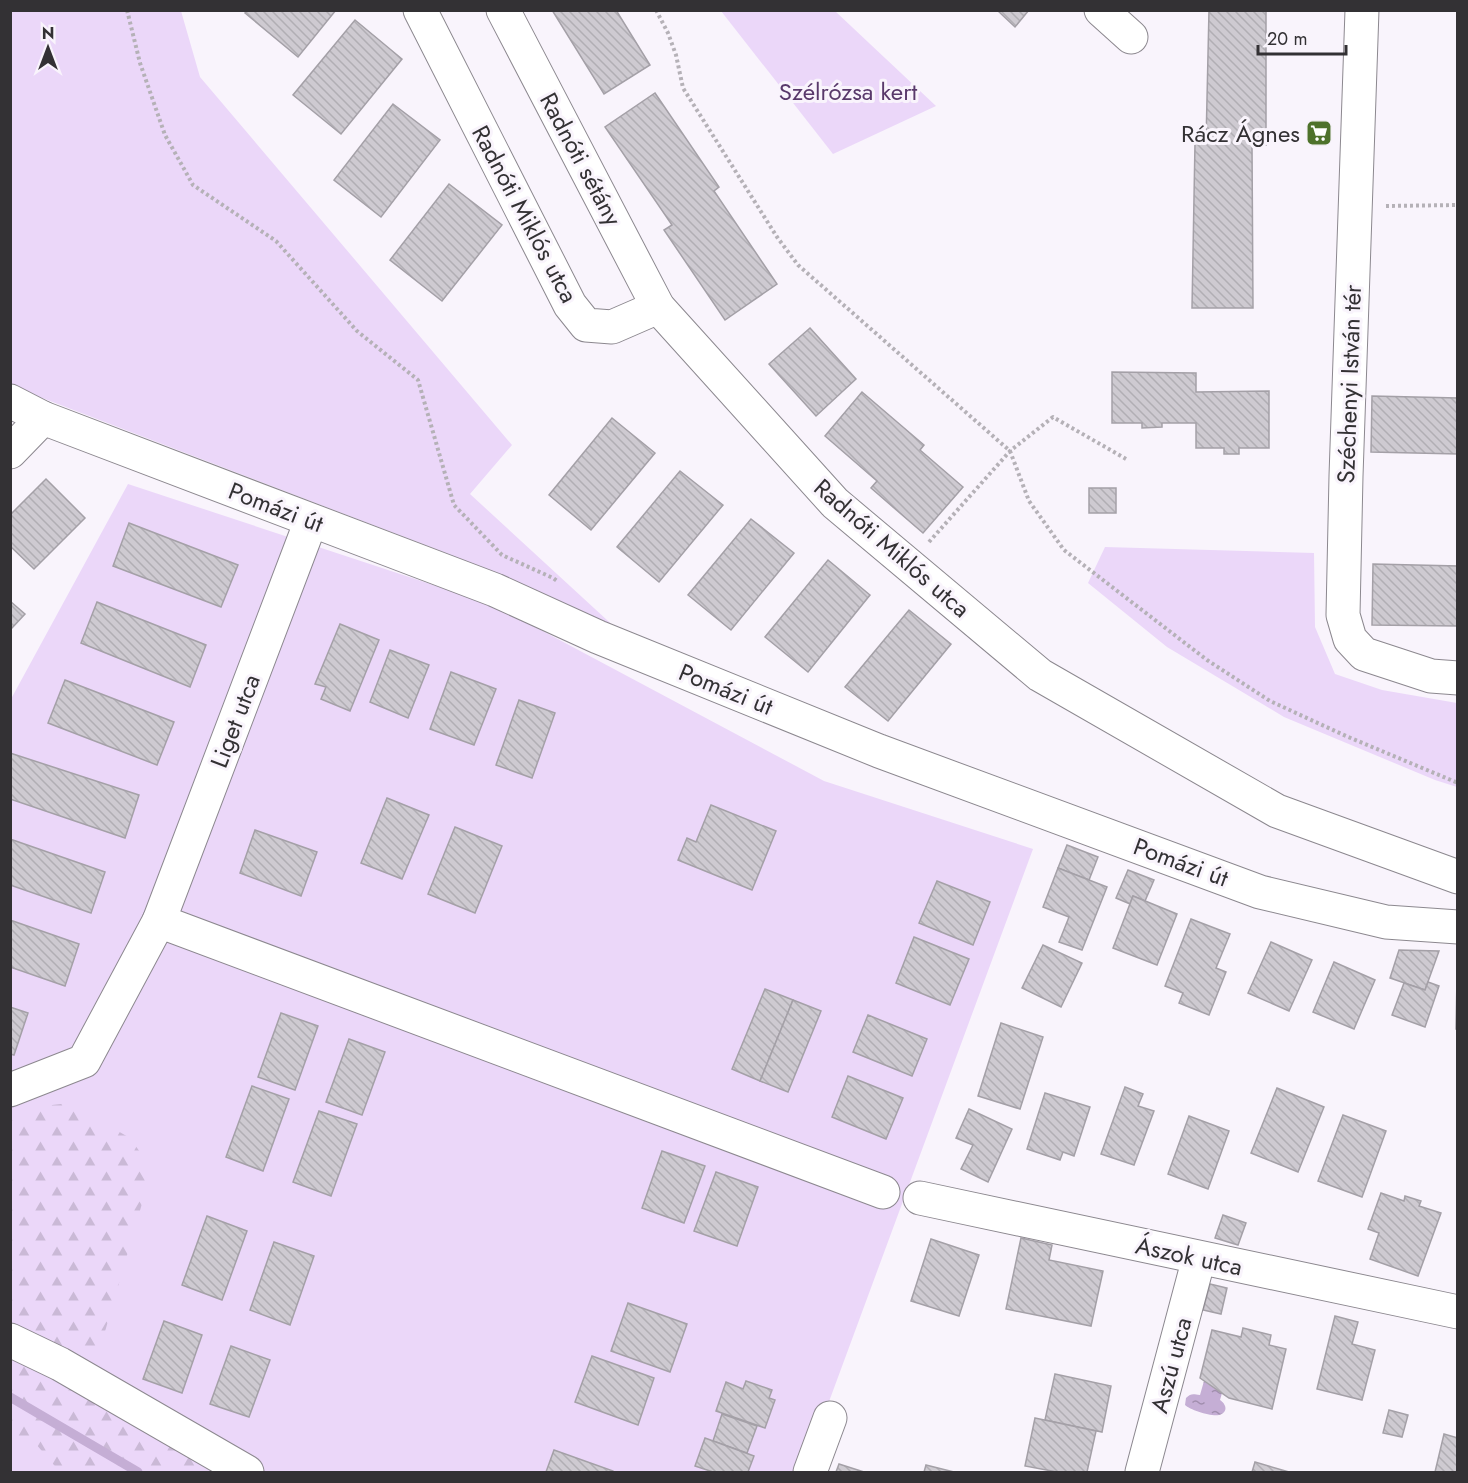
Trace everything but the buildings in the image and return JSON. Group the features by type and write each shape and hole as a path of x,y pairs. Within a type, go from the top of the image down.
{"street":[{"name":"Radnóti Miklós utca","path":"420,10 570,305 586,325 612,327 658,307 835,503 1040,675 1277,811 1458,877"},
{"name":"Radnóti sétány","path":"503,10 658,307"},
{"path":"1101,10 1131,37"},
{"name":"Széchenyi István tér","path":"1362,10 1343,615 1350,639 1364,654 1431,676 1458,678"},
{"name":"Pomázi út","path":"10,401 43,418 495,590 598,637 879,751 1260,892 1386,922 1458,927"},
{"path":"10,452 43,418"},
{"name":"Liget utca","path":"10,1090 84,1061 159,921 311,521"},
{"path":"159,921 883,1192"},
{"name":"Ászok utca","path":"920,1198 1458,1312"},
{"name":"Aszú utca","path":"1142,1473 1199,1258"},
{"path":"10,1340 60,1364 246,1473"},
{"path":"810,1473 830,1418"}],"path":[{"path":"126,10 140,63 165,135 193,185 276,241 357,331 417,380 454,505 502,555 553,578 561,585"},
{"path":"656,10 676,55 683,88 777,237 798,265 1010,451 1029,501 1065,550 1207,660 1270,701 1458,783"},
{"path":"1356,206 1458,205"},
{"path":"909,565 1010,451 1053,417 1126,459"}],"green space":[{"path":"10,11 181,11 200,77 512,445 470,494 632,643 451,555 11,386"},
{"name":"Szélrózsa kert","path":"721,11 835,11 936,106 833,154"},
{"path":"128,484 494,605 824,781 1033,849 803,1472 11,1472 11,699"},
{"path":"1105,547 1314,553 1315,627 1335,674 1382,690 1457,703 1457,787 1284,717 1167,647 1088,583"},
{"path":"69,1103 130,1138 152,1169 93,1373 132,1426 230,1472 60,1472 35,1443 11,1434 11,1123 18,1109"}],"water":[{"path":"1204,1381 1222,1393 1220,1400 1226,1408 1222,1414 1206,1414 1185,1405 1189,1395 1200,1395"}],"waterway":[{"path":"10,1397 138,1472"}],"place":[{"name":"Rácz Ágnes","path":"1319,133"}]}
